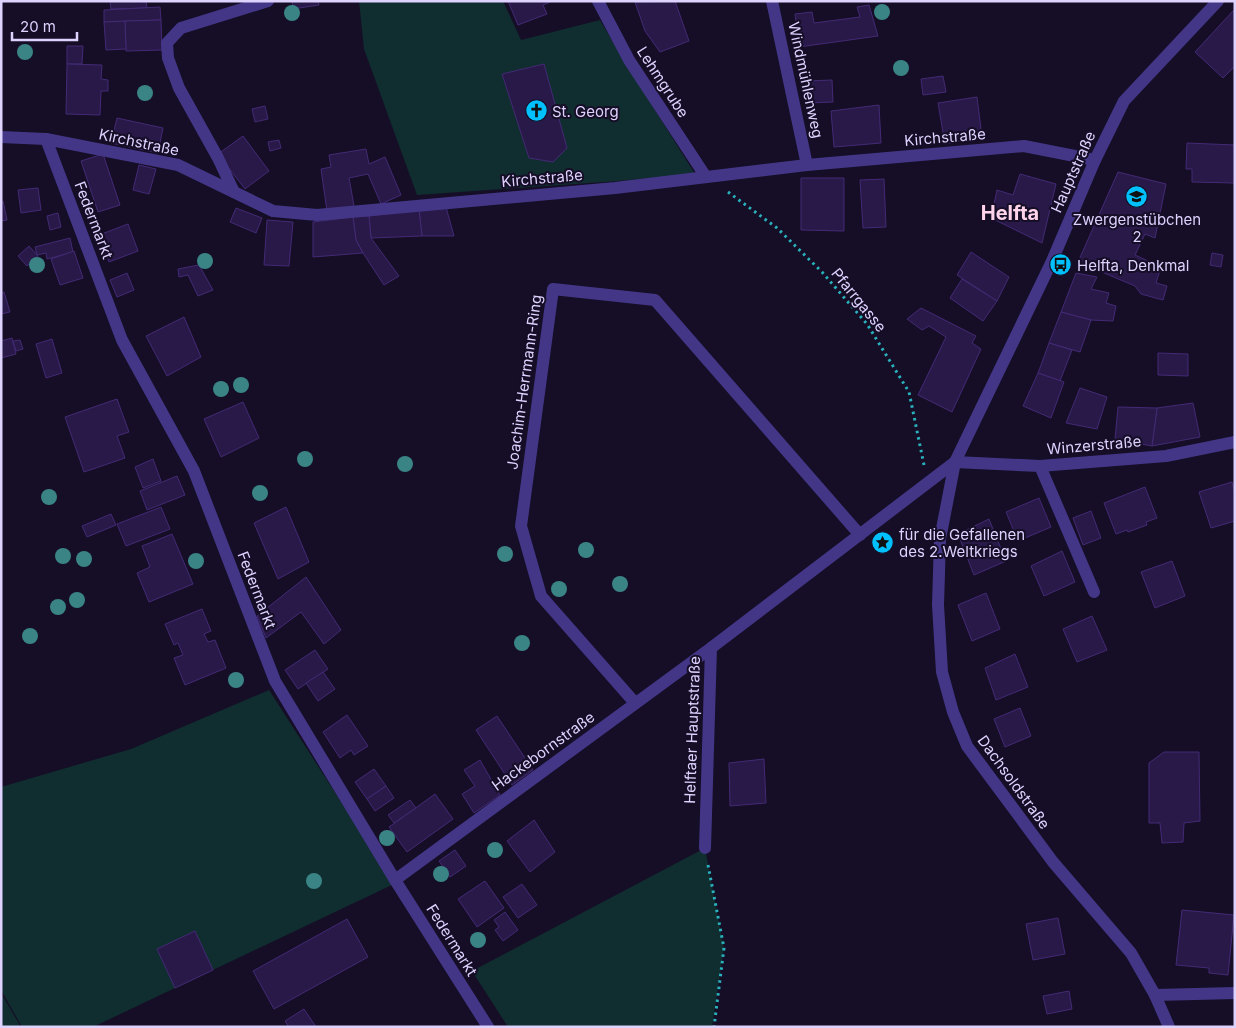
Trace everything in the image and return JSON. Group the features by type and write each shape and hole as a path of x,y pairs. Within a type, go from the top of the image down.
{"street":[{"path":"234,192 218,158 179,88 168,58 167,42 181,28 268,1"},
{"name":"Lehmgrube","path":"598,1 629,60 706,177"},
{"name":"Windmühlenweg","path":"772,1 807,165"},
{"name":"Hauptstraße","path":"955,462 1052,261 1095,160 1124,101 1218,1"},
{"name":"Kirchstraße","path":"1,138 46,139 178,165 273,211 318,214 615,188 807,165 1024,146 1095,160"},
{"name":"Federmarkt","path":"46,139 122,340 194,471 276,682 395,880 488,1027"},
{"name":"Joachim-Herrmann-Ring","path":"635,704 541,596 521,526 553,289 655,300 860,535"},
{"name":"Winzerstraße","path":"955,462 1040,466 1166,456 1235,442"},
{"name":"Helftaer Hauptstraße","path":"705,848 711,648 955,462"},
{"name":"Dachsoldstraße","path":"955,462 940,539 938,605 942,672 953,712 967,746 1053,862 1131,953 1156,996 1169,1027"},
{"path":"1040,466 1094,592"},
{"name":"Hackebornstraße","path":"395,880 711,648"},
{"path":"1156,996 1235,993"}],"path":[{"name":"Pfarrgasse","path":"706,177 777,228 822,272 867,324 909,392 928,482"},
{"path":"705,848 724,948 714,1027"}],"green space":[{"path":"359,1 503,1 521,40 600,20 695,174 417,195 364,49"},
{"path":"269,690 394,884 93,1027 22,1027 1,990 1,787 131,749"},
{"path":"705,848 724,948 712,1027 508,1027 472,971"},
{"path":"1,993 21,1027 1,1027"}],"building":[{"path":"110,1 146,1 147,8 111,9"},
{"path":"292,1 318,1 319,5 293,9"},
{"path":"508,1 550,2 543,5 547,14 518,25"},
{"path":"675,1 689,41 660,52 645,31 635,2"},
{"path":"869,5 878,36 799,47 795,14 812,12 814,23 860,17 857,7"},
{"path":"160,7 161,20 104,22 104,10"},
{"path":"1233,11 1235,12 1235,66 1223,78 1195,52"},
{"path":"161,20 162,50 126,51 125,21"},
{"path":"125,21 126,49 106,50 104,22"},
{"path":"67,46 83,46 82,64 67,64"},
{"path":"67,64 102,65 101,79 108,80 108,91 101,91 100,115 66,114"},
{"name":"St. Georg","path":"544,64 567,148 553,162 529,158 502,74"},
{"path":"943,76 946,92 923,95 921,79"},
{"path":"832,80 833,102 807,103 806,81"},
{"path":"977,97 982,137 945,144 938,103"},
{"path":"879,105 881,143 834,147 831,111"},
{"path":"265,106 268,119 255,122 252,109"},
{"path":"117,118 163,128 158,153 111,143"},
{"path":"243,136 269,171 245,189 218,154"},
{"path":"279,140 281,148 270,151 268,142"},
{"path":"1187,143 1235,145 1235,183 1192,182 1192,169 1186,169"},
{"path":"366,149 369,164 385,157 401,195 381,204 368,174 349,178 354,206 327,211 321,169 331,167 329,155"},
{"path":"103,154 120,205 98,212 81,161"},
{"path":"139,165 156,169 149,194 133,190"},
{"path":"1118,172 1166,184 1155,238 1145,234 1135,255 1161,267 1156,283 1167,286 1163,300 1141,294 1135,286 1078,262"},
{"path":"1020,174 1056,184 1042,243 991,218 997,190 1013,195"},
{"path":"801,178 844,178 844,231 801,230"},
{"path":"884,179 886,227 863,228 860,180"},
{"path":"38,188 41,210 21,213 18,190"},
{"path":"3,201 7,220 1,221 1,202"},
{"path":"446,207 454,236 422,236 419,209"},
{"path":"236,208 262,218 256,233 230,222"},
{"path":"419,209 422,236 371,238 369,216"},
{"path":"58,213 61,227 50,230 47,216"},
{"path":"369,216 371,238 399,276 384,285 356,240 353,217"},
{"path":"353,217 356,240 363,253 313,257 313,222"},
{"path":"267,220 293,222 289,266 264,265"},
{"path":"128,224 138,251 109,262 99,235"},
{"path":"70,238 73,252 47,259 46,253 37,255 35,247"},
{"path":"29,246 38,256 27,266 18,256"},
{"path":"74,251 83,278 60,285 51,259"},
{"path":"971,252 1009,277 997,301 957,275"},
{"path":"1212,253 1223,255 1221,267 1210,265"},
{"path":"199,265 213,290 198,296 188,275 179,277 178,269"},
{"path":"127,273 134,290 117,297 110,280"},
{"path":"1076,273 1097,277 1091,289 1109,293 1106,303 1116,306 1113,321 1091,320 1061,312"},
{"path":"962,279 997,301 983,321 950,298"},
{"path":"4,292 10,312 1,314 1,293"},
{"path":"921,308 976,336 972,343 981,349 952,412 918,395 946,337 929,326 922,330 907,319"},
{"path":"1061,312 1091,320 1080,352 1049,343"},
{"path":"184,317 201,357 167,376 146,336"},
{"path":"12,338 16,354 1,358 1,341"},
{"path":"52,339 62,373 46,378 36,344"},
{"path":"20,340 23,349 16,351 13,341"},
{"path":"1049,343 1072,350 1060,381 1038,373"},
{"path":"1158,353 1188,354 1188,376 1158,375"},
{"path":"1038,373 1064,382 1051,418 1023,406"},
{"path":"1080,388 1107,397 1097,429 1066,423"},
{"path":"117,399 129,432 117,436 125,458 84,472 65,417"},
{"path":"243,402 259,438 221,457 204,419"},
{"path":"1193,403 1200,437 1152,446 1157,408"},
{"path":"1118,407 1157,408 1152,446 1115,439"},
{"path":"153,459 161,481 143,488 135,467"},
{"path":"177,476 185,495 147,510 140,491"},
{"path":"1232,482 1235,492 1235,521 1211,528 1199,492"},
{"path":"1145,487 1157,518 1146,522 1147,525 1116,534 1104,503"},
{"path":"1039,498 1051,527 1018,541 1006,512"},
{"path":"161,507 170,529 126,546 117,524"},
{"path":"286,507 309,562 278,579 254,523"},
{"path":"1091,511 1101,538 1083,545 1073,518"},
{"path":"111,514 116,525 87,537 82,526"},
{"path":"989,519 1006,561 974,575 958,534"},
{"path":"172,534 193,584 149,602 137,573 150,567 142,546"},
{"path":"1062,551 1075,582 1044,596 1031,566"},
{"path":"1172,561 1185,596 1155,608 1141,572"},
{"path":"306,577 341,630 324,644 301,612 266,638 257,616"},
{"path":"986,593 1000,629 972,641 958,605"},
{"path":"202,609 211,631 204,634 208,642 215,640 226,668 185,685 174,658 183,655 178,643 174,645 165,624"},
{"path":"1092,616 1107,650 1077,662 1063,629"},
{"path":"315,650 328,669 298,689 285,670"},
{"path":"1015,654 1028,687 996,700 985,668"},
{"path":"323,672 335,689 318,701 306,683"},
{"path":"1020,708 1031,736 1005,747 994,719"},
{"path":"347,715 368,746 354,755 351,750 340,758 323,732"},
{"path":"497,716 533,770 512,785 476,730"},
{"path":"1164,752 1199,752 1200,821 1184,823 1183,842 1162,843 1160,823 1149,823 1149,763"},
{"path":"764,759 766,803 730,806 729,763"},
{"path":"480,760 500,795 474,813 462,794 475,786 464,770"},
{"path":"374,769 386,786 367,799 355,782"},
{"path":"386,786 394,798 375,811 367,799"},
{"path":"435,794 453,819 407,852 389,827"},
{"path":"410,800 416,808 394,823 388,815"},
{"path":"534,820 555,852 530,872 507,841"},
{"path":"455,850 466,866 450,877 439,861"},
{"path":"485,881 504,908 477,927 458,899"},
{"path":"522,884 537,905 518,918 503,897"},
{"path":"1182,910 1234,915 1228,975 1209,973 1209,968 1176,965"},
{"path":"505,912 518,930 503,941 495,930 499,927 494,920"},
{"path":"1058,918 1065,954 1033,960 1026,924"},
{"path":"347,919 368,957 274,1009 253,971"},
{"path":"195,931 213,970 175,988 157,949"},
{"path":"1069,991 1072,1009 1047,1014 1043,996"},
{"path":"304,1009 316,1027 289,1027 285,1021"}],"place":[{"name":"St. Georg","path":"536,111"},
{"name":"Zwergenstübchen 2","path":"1137,196"},
{"name":"Helfta, Denkmal","path":"1061,265"},
{"name":"für die Gefallenen des 2.Weltkriegs","path":"883,543"}],"district":[{"name":"Helfta","path":"1010,213"}]}
